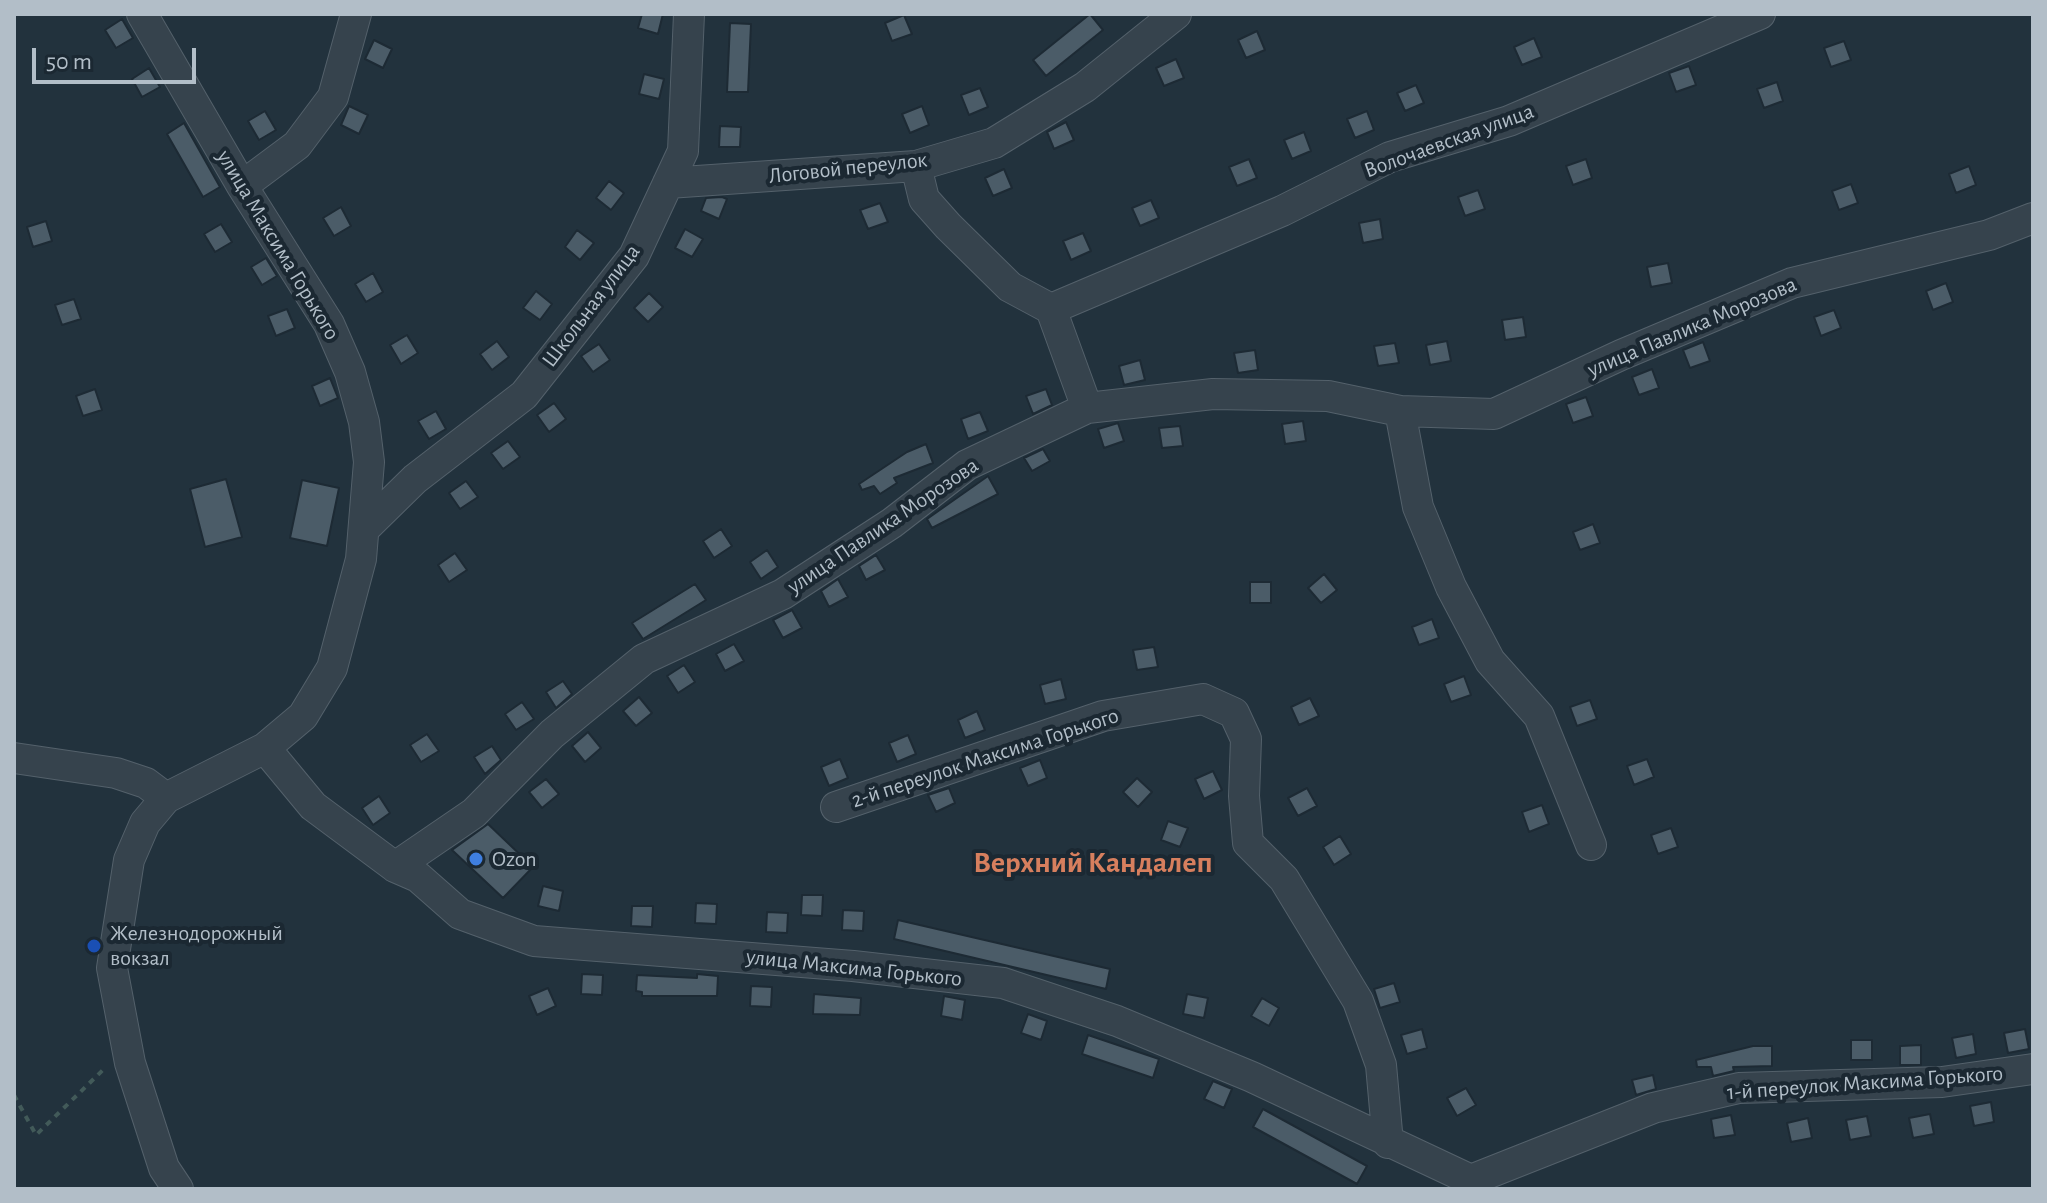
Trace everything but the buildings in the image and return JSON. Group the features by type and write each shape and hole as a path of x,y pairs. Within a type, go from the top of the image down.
{"street":[{"name":"улица Максима Горького","path":"142,14 242,186 329,324 350,372 364,422 369,462 361,559 332,668 303,716 265,748 166,798 145,823 129,860 112,968 127,1047 164,1168 178,1189"},
{"path":"242,186 297,145 333,97 356,14"},
{"name":"Школьная улица","path":"366,527 415,479 524,395 634,256 683,151 689,14"},
{"name":"Логовой переулок","path":"668,183 916,166 994,143 1085,87 1176,14"},
{"name":"Волочаевская улица","path":"1051,309 1269,217 1390,157 1509,121 1760,14"},
{"path":"916,166 924,199 948,226 1010,287 1051,309 1087,408"},
{"name":"улица Павлика Морозова","path":"395,867 474,813 552,734 644,659 783,594 892,523 967,465 1087,408 1213,394 1328,396 1400,411 1494,414 1621,355 1792,283 1989,235 2033,218"},
{"path":"1400,411 1418,507 1451,587 1490,661 1539,716 1591,845"},
{"name":"2-й переулок Максима Горького","path":"836,807 1103,716 1203,699 1234,713 1246,739 1248,843 1284,879 1358,1001 1381,1065 1388,1143"},
{"name":"улица Максима Горького","path":"265,748 313,806 395,867 418,877 460,914 534,941 853,966 1003,983 1117,1021 1252,1077 1474,1184"},
{"path":"14,758 116,773 146,783 166,798"},
{"name":"1-й переулок Максима Горького","path":"1474,1184 1653,1108 1739,1088 1942,1082 2033,1069"}],"path":[{"path":"14,1095 36,1135 127,1047"}],"place":[{"name":"Ozon","path":"476,859"},
{"name":"Железнодорожный вокзал","path":"94,946"}],"district":[{"name":"Верхний Кандалеп","path":"1093,863"}]}
